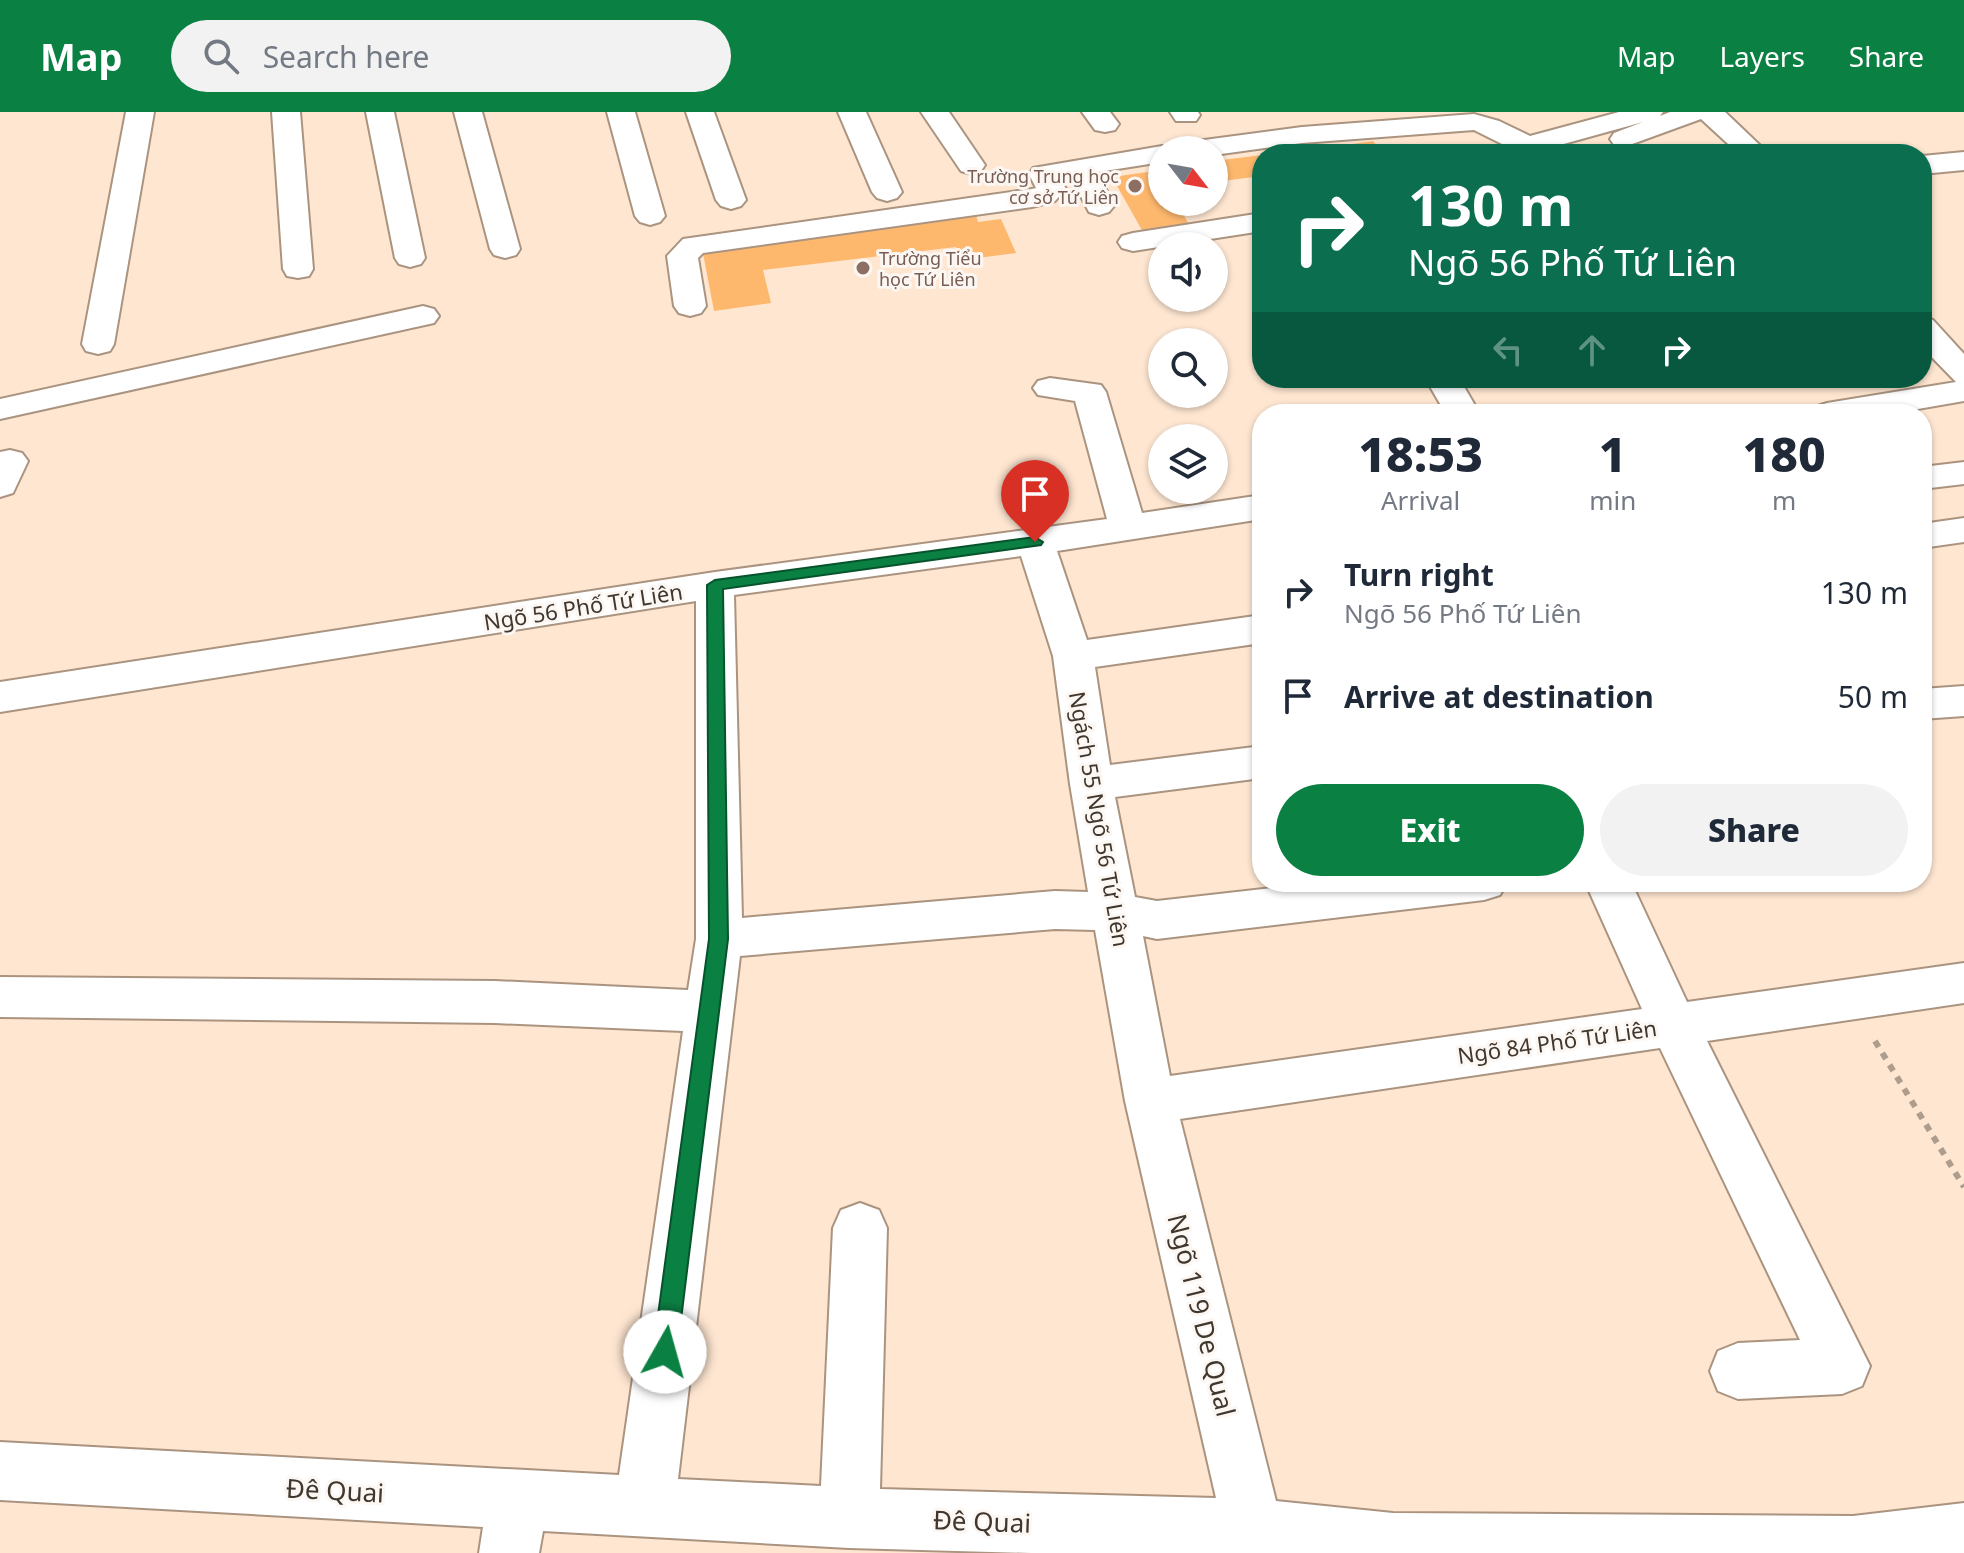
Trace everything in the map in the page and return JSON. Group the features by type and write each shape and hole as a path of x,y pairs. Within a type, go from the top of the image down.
{"street":[{"path":"98,344 140,112"},
{"path":"286,112 298,269"},
{"path":"380,112 410,258"},
{"path":"468,112 505,249"},
{"path":"621,112 650,216"},
{"path":"700,112 731,200"},
{"path":"852,112 887,192"},
{"path":"935,112 971,165"},
{"path":"1535,144 1649,112"},
{"path":"1614,144 1695,112"},
{"path":"1709,112 1744,144"},
{"path":"1228,145 1302,135 1474,122 1489,124 1507,139 1527,144"},
{"path":"690,306 682,256 694,245 1032,198 1045,195 1051,189 1043,174 1148,156"},
{"path":"1932,164 1964,161"},
{"path":"1082,169 1099,206"},
{"path":"1133,242 1252,224"},
{"path":"0,409 423,316"},
{"path":"1932,338 1964,374"},
{"path":"1050,388 1089,392 1128,527"},
{"path":"1887,404 1964,391"},
{"path":"1932,477 1964,473"},
{"name":"Ngõ 56 Phố Tứ Liên","path":"0,697 715,585 1035,542 1252,508"},
{"path":"1932,535 1964,530"},
{"name":"Ngách 55 Ngõ 56 Tứ Liên","path":"1035,542 1073,656 1091,784 1150,1101"},
{"path":"645,1506 719,939 715,585"},
{"path":"1073,656 1252,630"},
{"path":"1932,703 1964,701"},
{"path":"1091,784 1252,763"},
{"path":"719,939 1055,910 1115,912 1157,920 1398,892"},
{"path":"1613,892 1673,1024 1842,1366 1738,1371"},
{"name":"Ngõ 84 Phố Tứ Liên","path":"1150,1101 1964,983"},
{"path":"0,997 495,1002 710,1012"},
{"name":"Ngõ 119 De Qual","path":"1150,1101 1256,1541"},
{"path":"849,1518 860,1228"},
{"name":"Đê Quai","path":"0,1471 514,1526 645,1506 1256,1541 1853,1546 1964,1533"}],"path":[{"path":"1848,999 1964,1187"}],"building":[{"path":"1252,156 1252,177 1228,180 1228,159"},
{"path":"1148,172 1148,216 1184,216 1190,226 1143,232 1112,177"},
{"path":"976,215 978,222 1001,219 1016,253 962,260 956,247 763,270 771,303 714,311 702,248"}],"place":[{"name":"Trường Trung học cơ sở Tứ Liên","path":"1135,186"},
{"name":"Trường Tiểu học Tứ Liên","path":"863,268"}],"route":[{"path":"665,1352 719,939 715,585 1035,542"}]}
